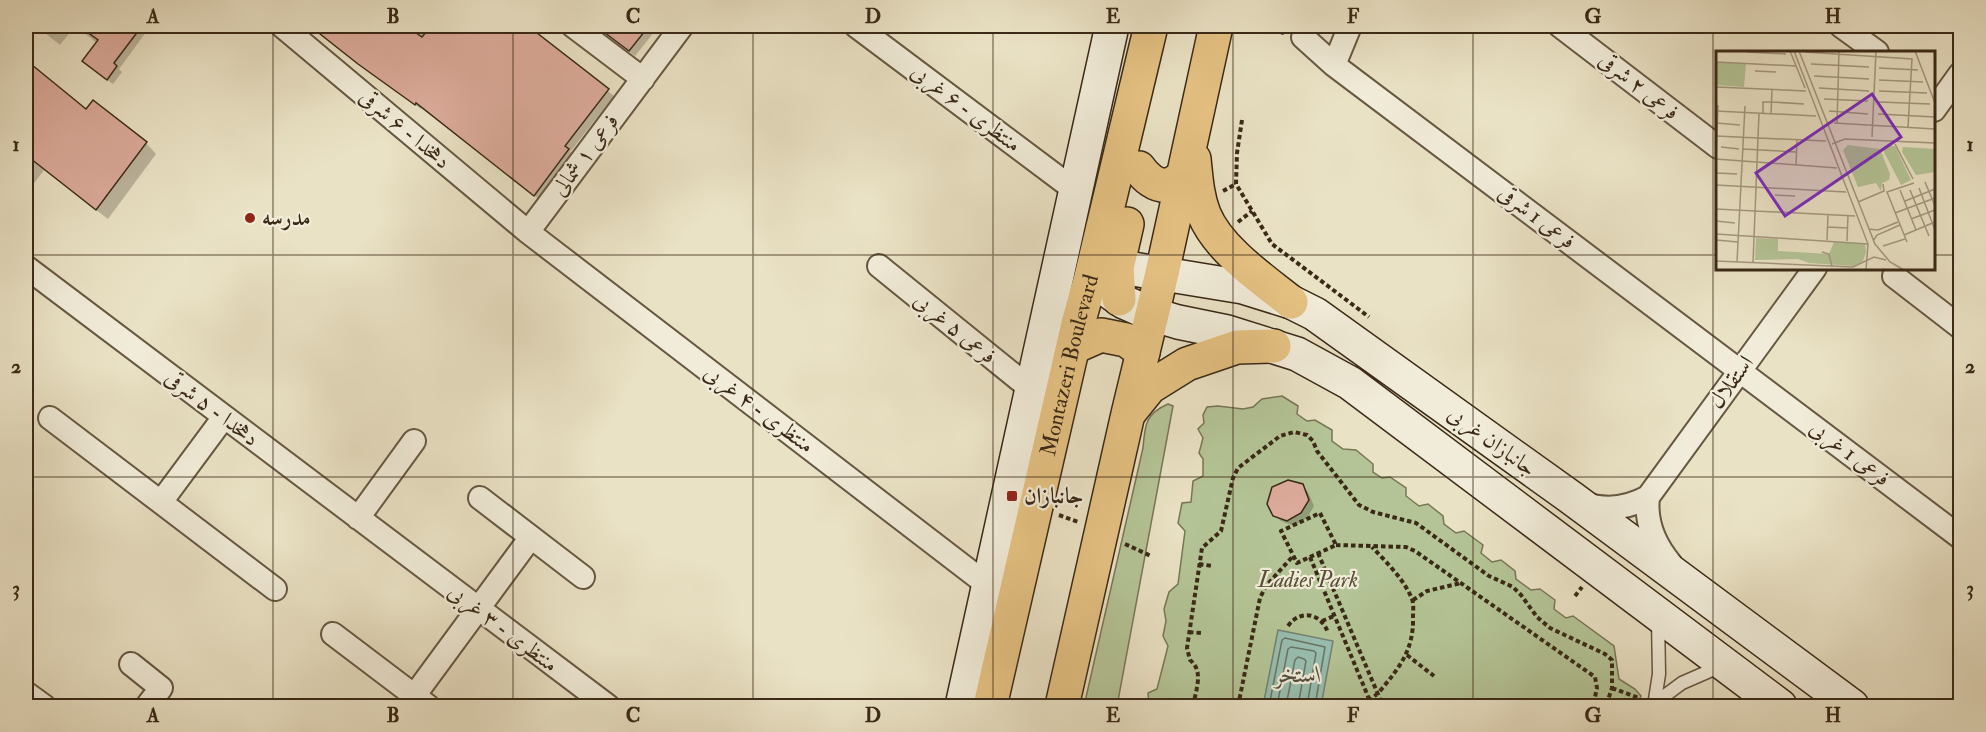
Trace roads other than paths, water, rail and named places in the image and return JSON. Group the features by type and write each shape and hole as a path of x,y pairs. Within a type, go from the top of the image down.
{"main road":[{"name":"Montazeri Boulevard","path":"962,706 1112,26"},
{"name":"Montazeri Boulevard","path":"990,706 1074,346 1105,280 1151,26"},
{"path":"1105,280 1139,168 1162,68 1158,26"},
{"path":"1062,706 1162,273 1216,26"},
{"path":"1192,134 1196,190 1204,216 1221,241 1252,272 1291,302"},
{"path":"1139,168 1147,179 1155,182 1168,185 1182,178"},
{"name":"جانبازان غربی","path":"1105,280 1162,273 1243,287 1291,302 1315,314 1573,499 1852,706"},
{"name":"جانبازان غربی","path":"1105,280 1151,315 1227,332 1286,350 1350,383 1780,706"},
{"path":"1243,287 1232,292 1228,301 1232,310 1239,319 1286,350"},
{"path":"1074,346 1101,335 1126,340 1143,352"},
{"path":"1128,414 1150,387 1187,364 1237,347 1286,350"}],"street":[{"name":"دهخدا - ۶ شرقی","path":"282,26 528,232"},
{"path":"573,26 643,79"},
{"name":"فرعی ۱ شمالی","path":"528,232 682,26"},
{"name":"منتظری - ۶ غربی","path":"856,26 1076,191"},
{"path":"1334,64 1350,26"},
{"name":"فرعی ۲ شرقی","path":"1560,26 1716,145"},
{"path":"1841,26 1876,51"},
{"name":"فرعی 1 شرقی","path":"1302,37 1334,64 1740,370"},
{"path":"1935,109 1960,74"},
{"name":"منتظری - ۴ غربی","path":"528,232 989,586"},
{"name":"فرعی ۵ غربی","path":"879,266 1032,390"},
{"name":"دهخدا - ۵ شرقی","path":"26,267 399,549"},
{"name":"استقلال","path":"1648,497 1814,270"},
{"path":"1894,276 1960,327"},
{"name":"فرعی 1 غربی","path":"1740,370 1960,537"},
{"path":"161,502 224,417"},
{"path":"50,418 275,589"},
{"path":"358,518 414,441"},
{"path":"1573,499 1596,508 1612,508 1635,504 1648,497"},
{"path":"1648,497 1646,511 1656,543 1689,585"},
{"path":"480,498 583,576"},
{"path":"333,634 421,701 479,609 531,537"},
{"name":"منتظری - ۳ غربی","path":"399,549 608,706"},
{"path":"131,664 161,688 147,706"},
{"path":"26,693 44,706"}],"lane":[{"path":"1655,705 1659,674 1658,616"},
{"path":"1655,705 1682,683 1724,665"}],"water":[{"name":"استخر","path":"1278,630 1333,641 1321,706 1263,706"}],"place":[{"name":"مدرسه","path":"250,218"},
{"name":"جانبازان","path":"1012,496"}],"park label":[{"name":"Ladies Park","path":"1308,580"}]}
